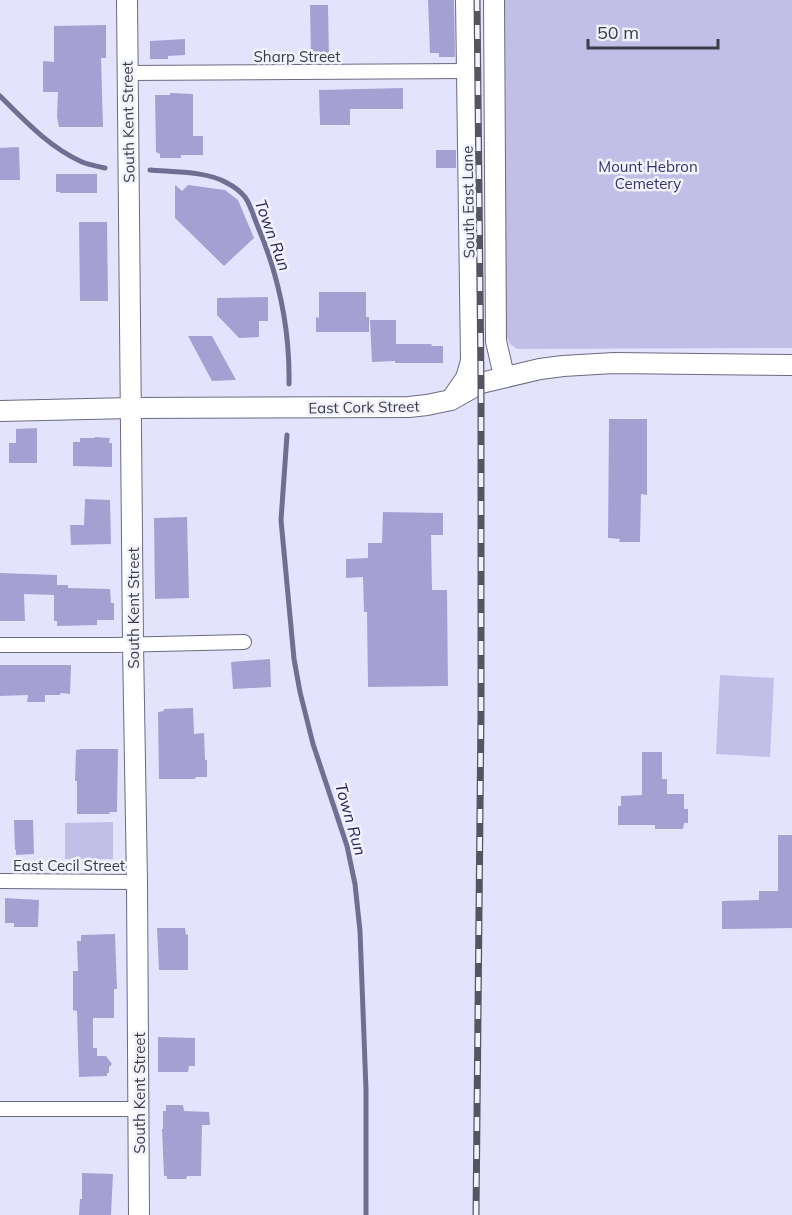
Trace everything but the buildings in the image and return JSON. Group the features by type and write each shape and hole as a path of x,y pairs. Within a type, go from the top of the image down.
{"street":[{"name":"South Kent Street","path":"127,0 139,1215"},
{"name":"South East Lane","path":"451,399 466,378 471,361 466,0"},
{"name":"South East Lane","path":"494,0 496,341 504,376"},
{"name":"Sharp Street","path":"127,73 467,71"},
{"name":"East Cork Street","path":"0,411 409,407 451,399 481,382 540,369 590,364 792,365"},
{"path":"0,645 244,642"},
{"name":"East Cecil Street","path":"0,881 137,882"},
{"path":"0,1109 139,1109"}],"green space":[{"name":"Mount Hebron Cemetery","path":"505,0 792,0 792,348 517,349 510,344 506,334"},
{"path":"720,675 774,678 770,757 716,754"},
{"path":"113,822 113,859 65,859 65,823"}],"waterway":[{"name":"Town Run","path":"0,96 38,133 59,149 82,162 105,168"},
{"name":"Town Run","path":"150,170 210,176 229,184 245,197 271,261 281,301 287,342 289,384"},
{"name":"Town Run","path":"287,435 281,520 294,659 313,744 347,846 355,884 360,931 366,1090 366,1215"}],"railway":[{"path":"476,1215 481,711 481,383 477,0"}]}
